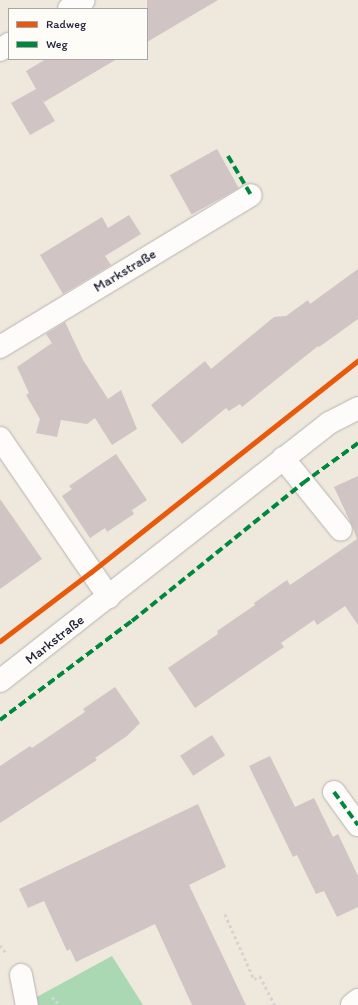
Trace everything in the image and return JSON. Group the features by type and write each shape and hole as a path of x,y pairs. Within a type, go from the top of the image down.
{"main road":[{"path":"71,8 84,0"},
{"name":"Markstraße","path":"0,346 251,195"},
{"name":"Markstraße","path":"337,418 358,395"},
{"name":"Markstraße","path":"0,681 109,597 283,458 337,418 358,408"},
{"path":"0,438 109,597"},
{"path":"283,458 341,530"},
{"path":"334,792 358,825"},
{"path":"21,975 27,1005"},
{"path":"352,1005 358,1000"}],"path":[{"path":"225,914 254,979 260,976 275,1005"}],"green space":[{"path":"112,956 143,1005 37,1005 33,999"}],"building":[{"path":"147,0 218,0 148,41"},
{"path":"44,60 115,60 44,102 41,98 55,121 30,135 11,103 36,89 26,71"},
{"path":"217,149 239,188 192,215 170,175"},
{"path":"129,215 141,234 105,256 111,265 63,294 40,255 102,217 108,228"},
{"path":"358,269 358,319 319,347 318,346 242,407 240,404 229,411 226,408 182,444 151,405 205,361 211,369 274,317 286,316 308,300 310,304"},
{"path":"65,322 83,360 108,399 121,390 137,429 112,445 95,418 87,424 61,420 57,437 36,433 40,419 26,395 29,393 17,367 52,343 46,334"},
{"path":"116,454 147,500 132,510 134,514 107,532 105,528 90,538 62,496 72,489 69,486"},
{"path":"358,476 358,625 345,606 317,625 314,620 281,643 284,647 195,708 168,668 218,634 217,631 255,605 254,603 287,580 290,585 357,539 334,487"},
{"path":"0,499 42,559 0,589"},
{"path":"115,687 140,723 127,736 95,758 97,760 0,823 0,766 30,746 32,748 85,712 83,709"},
{"path":"212,735 225,755 193,776 180,756"},
{"path":"270,756 295,807 314,798 333,837 338,834 358,876 358,907 337,917 324,891 316,894 297,855 293,857 249,766"},
{"path":"198,804 226,867 189,885 246,1005 192,1005 155,924 76,962 70,949 67,951 44,901 28,908 19,889"}],"marked path":[{"path":"228,156 251,195"},
{"path":"0,720 132,621 303,483 358,443"},
{"path":"334,792 358,825"}],"cycle path":[{"path":"0,641 91,572 358,360"}]}
